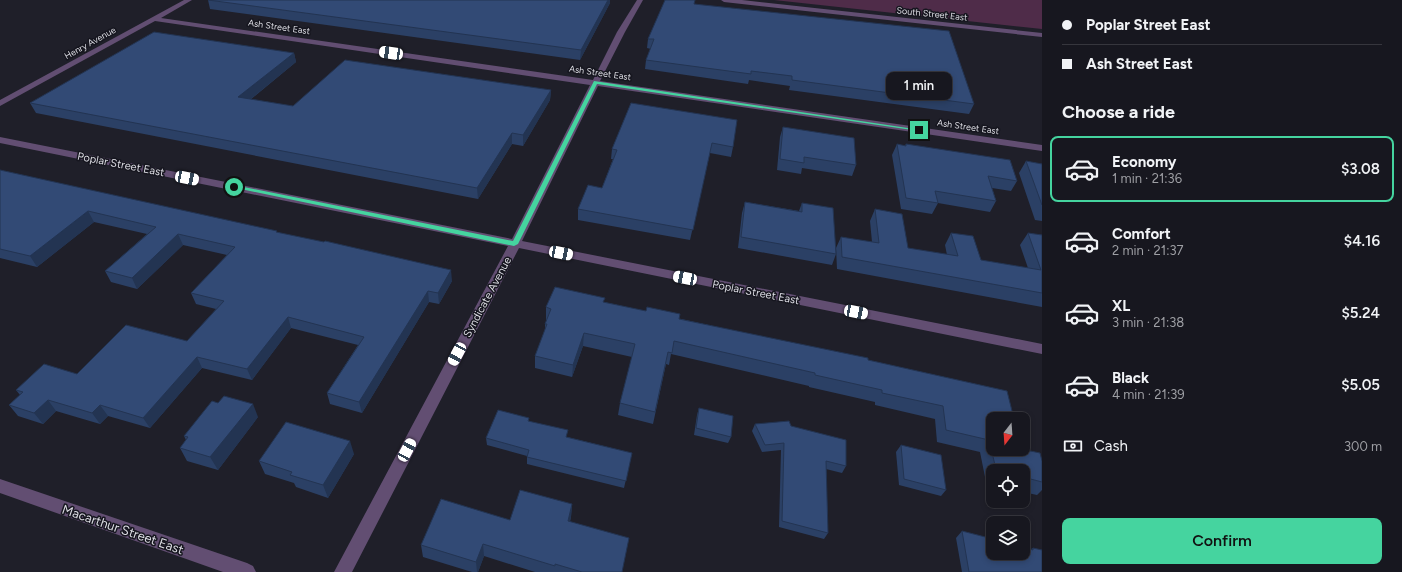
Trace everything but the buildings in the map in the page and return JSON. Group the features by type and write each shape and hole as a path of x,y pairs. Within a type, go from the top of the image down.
{"street":[{"name":"Henry Avenue","path":"0,103 189,0"},
{"name":"Syndicate Avenue","path":"343,572 514,244 596,82 640,0"},
{"name":"South Street East","path":"724,0 1042,35"},
{"name":"Ash Street East","path":"155,19 1042,148"},
{"name":"Poplar Street East","path":"0,140 1042,349"},
{"name":"Macarthur Street East","path":"0,486 247,572"}],"shaded area":[{"path":"774,0 1042,0 1042,29"}],"route":[{"path":"234,187 514,244 596,82 919,130"}]}
